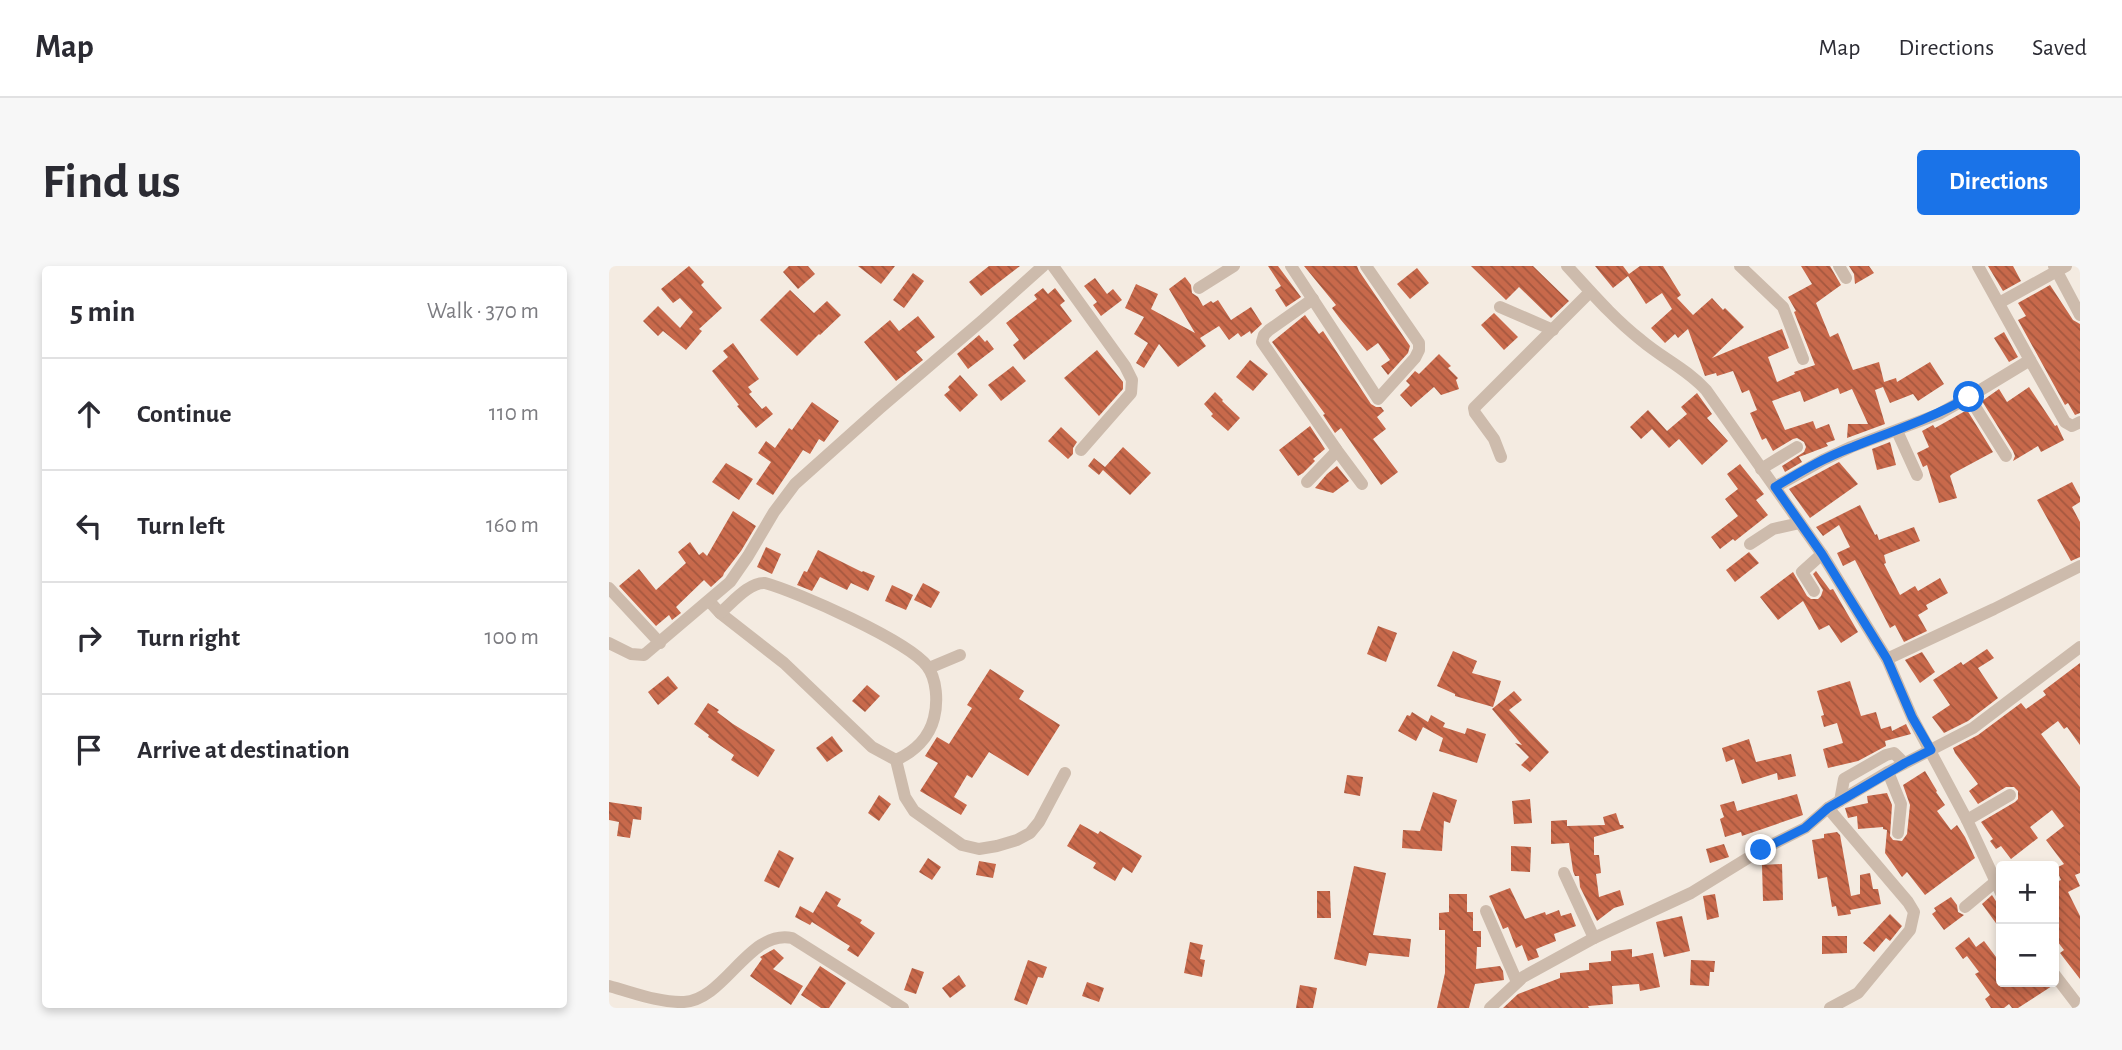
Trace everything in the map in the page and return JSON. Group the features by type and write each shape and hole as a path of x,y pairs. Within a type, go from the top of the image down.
{"street":[{"path":"609,643 638,656 648,652 709,601 739,570 773,512 795,484 1043,266"},
{"path":"1053,266 1125,366 1132,380 1131,393 1081,450"},
{"path":"1199,288 1234,266"},
{"path":"1291,266 1378,399 1415,358 1419,343 1366,266"},
{"path":"1567,266 1616,319 1643,342 1695,378 1706,390 1822,554 1887,659 1912,717 1967,820 1996,883"},
{"path":"1739,266 1783,307 1803,359"},
{"path":"1839,266 1846,278"},
{"path":"1978,266 2065,422 2072,426 2080,422"},
{"path":"1999,303 2059,268 2080,315"},
{"path":"1501,457 1494,439 1474,408 1590,292"},
{"path":"1313,299 1269,330 1262,342 1362,484"},
{"path":"1500,307 1553,330"},
{"path":"1775,487 1823,460 1939,414 2030,360"},
{"path":"1969,397 2006,456"},
{"path":"1896,431 1917,475"},
{"path":"1761,469 1797,447"},
{"path":"1307,482 1336,449"},
{"path":"1749,544 1773,529 1800,523"},
{"path":"1814,591 1802,572 1822,554"},
{"path":"1887,659 2080,566"},
{"path":"720,613 752,586 758,582 765,583 844,616 907,648 929,668 936,697 933,724 917,747 896,760"},
{"path":"609,588 660,643"},
{"path":"709,601 720,613 803,679 872,747 896,760 905,797 914,811 962,845 979,849 1007,843 1030,833 1039,822 1065,773"},
{"path":"1490,1008 1523,977 1594,938 1691,893 1761,850 1805,828 1828,808 1888,772 1973,728 2080,647"},
{"path":"929,668 960,655"},
{"path":"1840,801 1844,779 1886,755 1894,753 1905,763"},
{"path":"1888,772 1901,804 1898,833"},
{"path":"1967,820 2011,795"},
{"path":"1828,808 1914,912 1910,930 1858,993 1830,1008"},
{"path":"1564,873 1594,938"},
{"path":"1965,907 1996,888"},
{"path":"1486,911 1517,982"},
{"path":"609,986 670,1001 696,999 767,940 782,936 792,938 903,1008"},
{"path":"2059,980 2078,1002"}],"building":[{"path":"689,266 704,282 701,285 722,308 699,329 702,331 686,350 663,331 658,336 643,321 658,306 680,328 693,312 680,298 673,303 661,289"},
{"path":"789,266 808,266 815,274 798,289 783,272"},
{"path":"858,266 895,266 881,284"},
{"path":"989,266 1020,266 981,296 969,282"},
{"path":"1268,266 1278,266 1301,297 1286,307 1275,290 1281,286"},
{"path":"1304,266 1357,266 1410,346 1408,353 1388,375 1381,366 1390,360 1378,343 1367,351 1332,308 1336,305"},
{"path":"1471,266 1533,266 1569,301 1551,318 1519,287 1506,300"},
{"path":"1595,266 1623,266 1629,274 1640,266 1663,266 1681,295 1677,298 1693,315 1712,298 1723,310 1725,308 1744,327 1712,358 1782,329 1789,348 1768,357 1777,382 1795,374 1794,372 1815,365 1794,312 1796,311 1788,297 1812,284 1801,266 1830,266 1841,285 1816,303 1830,337 1838,333 1853,370 1879,362 1884,382 1896,378 1897,382 1930,362 1944,384 1918,401 1913,394 1890,403 1883,387 1875,390 1885,424 1847,438 1848,424 1868,424 1852,389 1840,394 1838,388 1804,402 1800,391 1772,401 1785,430 1813,421 1816,429 1829,424 1835,440 1826,443 1828,446 1799,457 1802,462 1785,472 1782,466 1804,452 1804,442 1793,439 1773,451 1766,438 1762,440 1750,413 1757,410 1749,390 1742,393 1733,371 1717,376 1716,373 1705,376 1688,329 1678,338 1675,334 1665,343 1651,328 1672,309 1662,293 1646,304 1628,276 1613,288"},
{"path":"1849,266 1869,266 1874,273 1855,284 1854,274"},
{"path":"1988,266 2013,266 2021,281 2003,291"},
{"path":"1417,268 1429,283 1410,299 1397,284"},
{"path":"913,273 924,281 904,308 893,300"},
{"path":"1185,277 1191,285 1192,293 1203,306 1218,300 1231,320 1251,307 1262,324 1251,334 1250,331 1241,337 1238,333 1229,340 1219,326 1200,338 1206,346 1178,367 1159,344 1144,368 1136,363 1148,343 1134,334 1144,317 1125,308 1136,284 1158,294 1151,309 1195,333 1169,289"},
{"path":"1095,278 1107,294 1113,289 1122,300 1101,316 1093,305 1097,302 1084,286"},
{"path":"2050,285 2073,320 2080,324 2080,413 2075,415 2068,403 2065,405 2018,320 2026,316 2018,303"},
{"path":"1043,288 1048,294 1055,288 1065,301 1060,305 1072,321 1024,360 1013,345 1019,340 1006,323 1037,299 1034,295"},
{"path":"790,290 814,313 827,301 841,315 797,356 760,320"},
{"path":"1494,313 1518,337 1504,350 1481,325"},
{"path":"1305,315 1319,334 1323,331 1371,404 1384,411 1377,417 1386,429 1373,439 1398,472 1381,485 1341,428 1335,433 1323,415 1325,414 1272,342"},
{"path":"918,316 935,337 916,352 923,360 896,381 864,342 890,320 899,331"},
{"path":"2004,332 2018,357 2009,362 1994,338"},
{"path":"979,335 994,349 968,369 957,354"},
{"path":"733,343 759,379 748,387 752,392 749,394 762,409 766,406 773,414 756,428 712,371 728,357 723,351"},
{"path":"1097,350 1123,382 1123,389 1099,416 1064,378"},
{"path":"1439,354 1458,378 1456,380 1459,389 1441,395 1434,387 1411,407 1400,395 1410,385 1406,381 1415,371 1419,374"},
{"path":"1250,360 1268,374 1253,391 1236,377"},
{"path":"1013,366 1026,381 1001,401 988,385"},
{"path":"960,375 978,395 960,412 944,395"},
{"path":"2029,387 2055,426 2057,425 2064,440 2041,452 2038,446 2013,461 2013,451 1982,401 1999,389 2007,402"},
{"path":"1215,392 1240,418 1228,431 1211,416 1213,414 1204,404"},
{"path":"1697,393 1712,414 1707,418 1728,441 1702,465 1679,439 1669,448 1652,429 1641,439 1630,427 1648,410 1667,431 1687,414 1681,407"},
{"path":"812,402 839,421 824,442 819,439 810,454 803,450 773,495 756,484 771,462 758,453 766,441 775,448"},
{"path":"1967,410 1993,452 1952,474 1950,476 1957,498 1939,503 1927,465 1923,467 1917,453 1929,447 1922,431 1933,425 1935,428"},
{"path":"1310,426 1325,449 1298,476 1279,450"},
{"path":"1061,427 1077,442 1068,459 1048,441"},
{"path":"1890,442 1896,465 1877,470 1872,449"},
{"path":"1123,447 1151,473 1130,495 1103,470 1099,475 1088,466 1094,458 1105,467"},
{"path":"1839,462 1858,484 1810,518 1789,489"},
{"path":"726,463 753,479 739,500 712,482"},
{"path":"1740,464 1764,494 1756,500 1768,515 1735,541 1733,539 1720,549 1711,537 1738,516 1725,499 1738,489 1727,474"},
{"path":"1337,466 1349,481 1333,493 1315,488 1327,474"},
{"path":"2072,482 2080,497 2080,502 2072,507 2080,522 2080,557 2071,561 2037,500"},
{"path":"1860,505 1879,540 1914,527 1920,541 1884,555 1884,564 1900,595 1915,586 1918,591 1940,578 1948,593 1926,605 1928,609 1918,615 1927,631 1904,642 1895,625 1890,628 1855,560 1843,566 1837,553 1850,547 1839,525 1823,536 1816,527"},
{"path":"733,511 756,526 741,551 723,576 711,587 704,580 676,607 681,613 672,620 669,615 656,626 619,586 639,569 656,590 686,563 678,552 690,542 699,555 703,552 707,556"},
{"path":"766,547 781,554 772,574 757,567"},
{"path":"818,550 875,576 868,591 851,583 847,590 820,577 812,591 797,585"},
{"path":"1749,552 1759,563 1735,582 1726,570"},
{"path":"1816,571 1830,590 1833,589 1858,632 1841,643 1829,625 1819,630 1803,601 1778,620 1760,597 1793,572 1807,596 1818,599 1823,590 1813,574"},
{"path":"923,583 940,592 931,608 914,600"},
{"path":"892,585 913,595 906,610 885,601"},
{"path":"1378,626 1397,633 1386,662 1367,654"},
{"path":"1987,649 1994,658 1978,668 1998,698 1968,721 1944,733 1932,717 1950,705 1933,680"},
{"path":"1453,651 1477,661 1472,673 1501,681 1493,707 1455,696 1437,686"},
{"path":"1922,652 1935,672 1920,683 1905,660"},
{"path":"2080,663 2080,745 2067,727 2064,729 2058,721 2041,734 2080,787 2080,873 2075,875 2080,886 2068,892 2080,916 2080,979 2060,953 2064,950 2059,944 2059,866 2064,864 2046,840 2064,826 2052,810 2030,827 2038,838 2011,859 2001,846 1996,849 1990,841 1993,839 1981,822 2015,802 2018,799 2018,791 2014,787 2006,787 1978,804 1969,791 1978,784 1953,748 1978,735 2021,703 2026,709 2046,695 2043,691"},
{"path":"990,669 1024,691 1019,699 1060,725 1028,776 989,752 972,778 967,775 954,797 967,805 961,815 920,791 938,763 925,756 937,737 949,744 972,708 967,705"},
{"path":"668,676 678,688 658,705 648,692"},
{"path":"1850,681 1861,716 1876,712 1881,729 1891,726 1892,731 1906,724 1911,734 1885,741 1886,746 1858,761 1828,768 1823,749 1843,743 1837,723 1824,727 1821,716 1824,715 1817,691"},
{"path":"867,685 880,696 865,712 852,701"},
{"path":"1514,691 1522,700 1509,710 1549,752 1530,772 1521,765 1529,757 1515,743 1522,745 1492,709"},
{"path":"708,703 733,724 775,750 758,777 731,760 734,755 694,724"},
{"path":"1412,712 1428,722 1431,715 1445,723 1443,727 1465,734 1467,728 1486,734 1477,763 1439,751 1443,738 1423,727 1416,741 1398,731 1407,715 1410,716"},
{"path":"832,736 843,751 827,762 816,748"},
{"path":"1749,739 1756,762 1791,754 1796,776 1778,780 1777,773 1742,784 1734,759 1726,762 1722,748"},
{"path":"1925,771 1945,805 1937,811 1951,830 1957,825 1975,858 1925,895 1907,872 1902,877 1885,853 1887,830 1883,827 1858,829 1857,816 1848,818 1845,808 1868,803 1867,796 1887,793 1892,805 1890,836 1893,840 1902,841 1907,834 1910,805 1903,785"},
{"path":"1347,775 1363,777 1360,796 1344,793"},
{"path":"1433,792 1457,800 1450,823 1444,821 1442,851 1402,848 1403,830 1420,831"},
{"path":"1797,794 1803,815 1742,836 1741,832 1725,837 1720,819 1724,817 1720,805 1734,801 1737,811"},
{"path":"879,795 891,804 879,821 868,813"},
{"path":"1530,799 1532,823 1514,824 1512,801"},
{"path":"609,802 642,807 641,820 633,819 630,838 617,836 619,822 609,820"},
{"path":"1616,813 1620,825 1624,828 1594,837 1594,855 1599,855 1601,873 1596,874 1599,897 1620,890 1624,905 1614,908 1597,921 1580,887 1579,876 1575,876 1573,871 1569,843 1551,844 1551,821 1567,820 1567,826 1605,825 1603,817"},
{"path":"1080,824 1098,834 1100,831 1142,856 1132,873 1123,867 1115,881 1093,868 1096,863 1067,846"},
{"path":"1837,832 1840,835 1851,896 1860,894 1860,875 1870,873 1873,889 1878,889 1881,904 1850,910 1851,914 1838,916 1836,906 1832,907 1827,877 1818,879 1812,840"},
{"path":"1724,844 1729,857 1710,863 1706,849"},
{"path":"1511,846 1531,847 1530,872 1511,871"},
{"path":"779,850 794,858 779,888 764,881"},
{"path":"928,858 941,867 932,880 919,872"},
{"path":"979,861 996,864 993,878 976,875"},
{"path":"1782,864 1783,900 1763,901 1762,865"},
{"path":"1354,866 1386,873 1373,935 1411,939 1409,957 1369,953 1366,966 1334,959"},
{"path":"1510,888 1525,919 1559,910 1561,916 1571,913 1576,926 1554,934 1556,941 1536,949 1539,957 1528,961 1522,945 1516,948 1508,927 1503,929 1489,896"},
{"path":"826,891 841,899 837,906 862,920 860,923 875,933 858,957 847,950 850,946 812,922 810,925 795,917 800,906 813,913"},
{"path":"1317,891 1330,891 1331,918 1317,918"},
{"path":"1449,894 1467,894 1467,912 1473,912 1473,931 1481,931 1476,969 1500,966 1503,971 1504,980 1475,984 1469,1008 1437,1008 1445,973 1445,930 1439,930 1439,913 1449,912"},
{"path":"1715,894 1719,917 1707,920 1703,896"},
{"path":"1992,895 1996,901 1996,923 1982,904"},
{"path":"1951,897 1958,912 1964,915 1944,930 1932,914 1936,911 1934,908"},
{"path":"1890,914 1902,926 1890,941 1886,938 1874,952 1863,943"},
{"path":"1682,916 1690,951 1664,957 1656,922"},
{"path":"1822,936 1847,936 1847,953 1822,954"},
{"path":"1969,937 1976,947 1984,941 1996,957 1996,987 2050,987 2018,1008 2012,1008 2009,1004 2004,1008 1991,1008 1985,999 1990,995 1975,974 1979,972 1967,956 1963,959 1955,948"},
{"path":"1190,942 1203,945 1200,959 1205,960 1202,977 1184,973"},
{"path":"774,949 784,958 773,969 803,986 791,1005 750,976 762,959 760,957"},
{"path":"1632,949 1632,957 1653,953 1660,987 1640,991 1639,984 1612,986 1613,1004 1588,1006 1589,1008 1503,1008 1518,994 1560,978 1560,973 1589,970 1589,963 1611,961 1611,951"},
{"path":"1028,960 1047,967 1043,978 1038,977 1027,1005 1014,1000"},
{"path":"1691,960 1715,961 1714,972 1710,972 1709,986 1690,985"},
{"path":"820,966 846,983 829,1008 821,1008 801,995"},
{"path":"912,968 924,972 916,994 904,990"},
{"path":"959,975 966,986 950,998 942,988"},
{"path":"1087,982 1104,988 1099,1002 1082,996"},
{"path":"1300,985 1317,988 1313,1008 1296,1008"}],"route":[{"path":"1761,850 1805,828 1828,808 1931,750 1912,717 1887,659 1822,554 1775,487 1851,447 1916,424 1969,397"}]}
